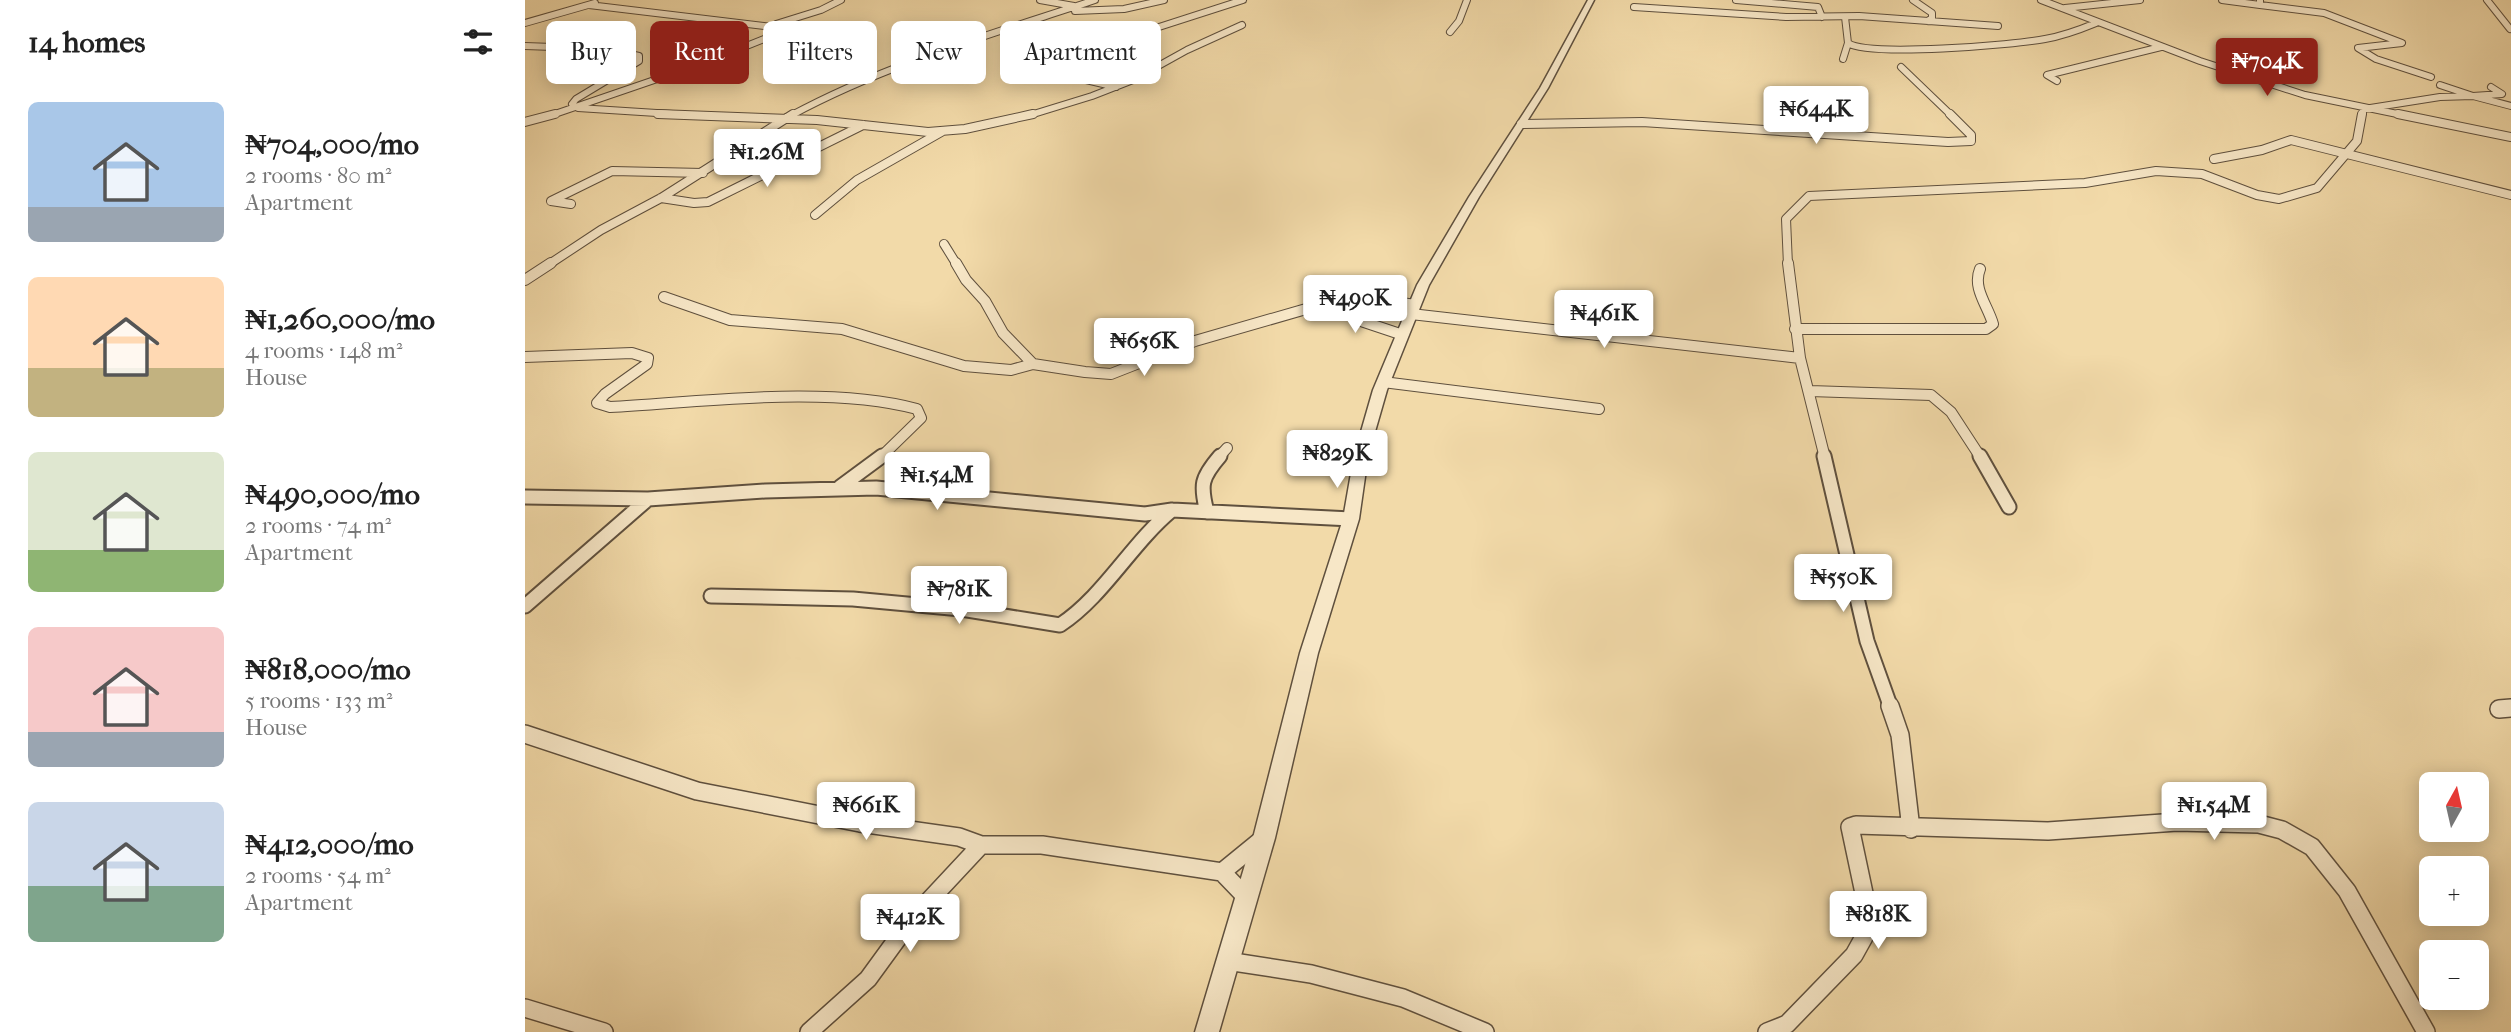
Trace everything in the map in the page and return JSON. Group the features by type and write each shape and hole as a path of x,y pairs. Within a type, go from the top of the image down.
{"street":[{"path":"525,23 606,0"},
{"path":"787,21 841,0"},
{"path":"1040,0 1076,6"},
{"path":"525,280 601,230 703,173 784,119 857,83 936,52 1095,0"},
{"path":"1061,12 1124,9 1164,0"},
{"path":"1116,87 1056,73 1077,60 1119,46 1159,27 1243,0"},
{"path":"1450,32 1459,21 1467,0"},
{"path":"1207,1032 1264,838 1309,653 1350,519 1361,456 1383,382 1423,285 1474,197 1544,88 1591,0"},
{"path":"1736,0 1772,5 1817,4 1822,17"},
{"path":"1913,0 1932,13 1933,18 1927,21"},
{"path":"2041,0 2096,23 2305,95 2511,137"},
{"path":"2061,9 2140,0"},
{"path":"2222,0 2260,2 2324,13 2402,43 2358,48 2376,59 2431,77"},
{"path":"2487,0 2510,29"},
{"path":"589,5 763,24"},
{"path":"1634,7 1998,26"},
{"path":"1869,8 1885,18"},
{"path":"1843,59 1848,43 1845,17"},
{"path":"1848,43 1854,47 1873,49 2012,42 2063,36 2096,23"},
{"path":"525,46 624,50 639,56 639,61 576,99 572,104 578,108 943,131 965,129 1044,110 1116,87 1242,25"},
{"path":"1979,31 2012,42"},
{"path":"525,122 578,108 763,39"},
{"path":"2057,81 2047,75 2162,46"},
{"path":"1521,124 1642,122 1948,142 1971,141 1971,135 1930,91 1901,67"},
{"path":"2440,85 2511,106"},
{"path":"2364,108 2440,97 2502,94 2491,87"},
{"path":"1912,829 1900,736 1867,641 1810,391 1800,358 1786,219 1809,196 2085,183 2167,171 2202,174 2257,195 2279,199 2318,188 2357,141 2358,125 2364,108"},
{"path":"661,198 694,203 708,202 864,124"},
{"path":"815,215 857,180 943,131"},
{"path":"2214,159 2262,150 2288,140 2511,195"},
{"path":"571,204 551,201 612,171 703,173"},
{"path":"944,244 966,280 985,301 1003,333 1033,364"},
{"path":"1795,329 1986,329 1993,324 1976,283 1976,275 1980,269"},
{"path":"664,297 727,319 842,329 881,338 956,364 1016,371 1033,364 1111,374 1195,341 1313,307 1368,298 1413,309 1800,358"},
{"path":"1313,307 1340,309 1359,320 1402,335"},
{"path":"525,357 632,353 648,358 647,365 605,394 597,403 610,407 799,397 888,401 917,410 921,418 859,482"},
{"path":"1383,382 1599,409"},
{"path":"1810,391 1931,395 1942,400 1974,446 2009,507"},
{"path":"1206,512 1201,488 1211,466 1227,448"},
{"path":"525,497 648,499 837,489 859,482 1145,514 1172,510 1350,519"},
{"path":"525,606 648,499"},
{"path":"711,596 853,599 961,609 1060,625 1077,614 1149,529 1172,510"},
{"path":"1145,514 1149,529"},
{"path":"525,734 697,791 860,823 959,837 981,845 1042,845 1222,872 1247,898"},
{"path":"1767,1032 1787,1024 1854,955 1864,937 1868,912 1850,828 1856,825 1912,829 2049,831 2177,822 2259,824 2282,830 2312,847 2347,891 2427,1032"},
{"path":"1222,872 1264,838"},
{"path":"810,1032 868,979 911,920 981,845"},
{"path":"1227,961 1311,974 1403,998 1485,1032"},
{"path":"525,1008 604,1032"}]}
